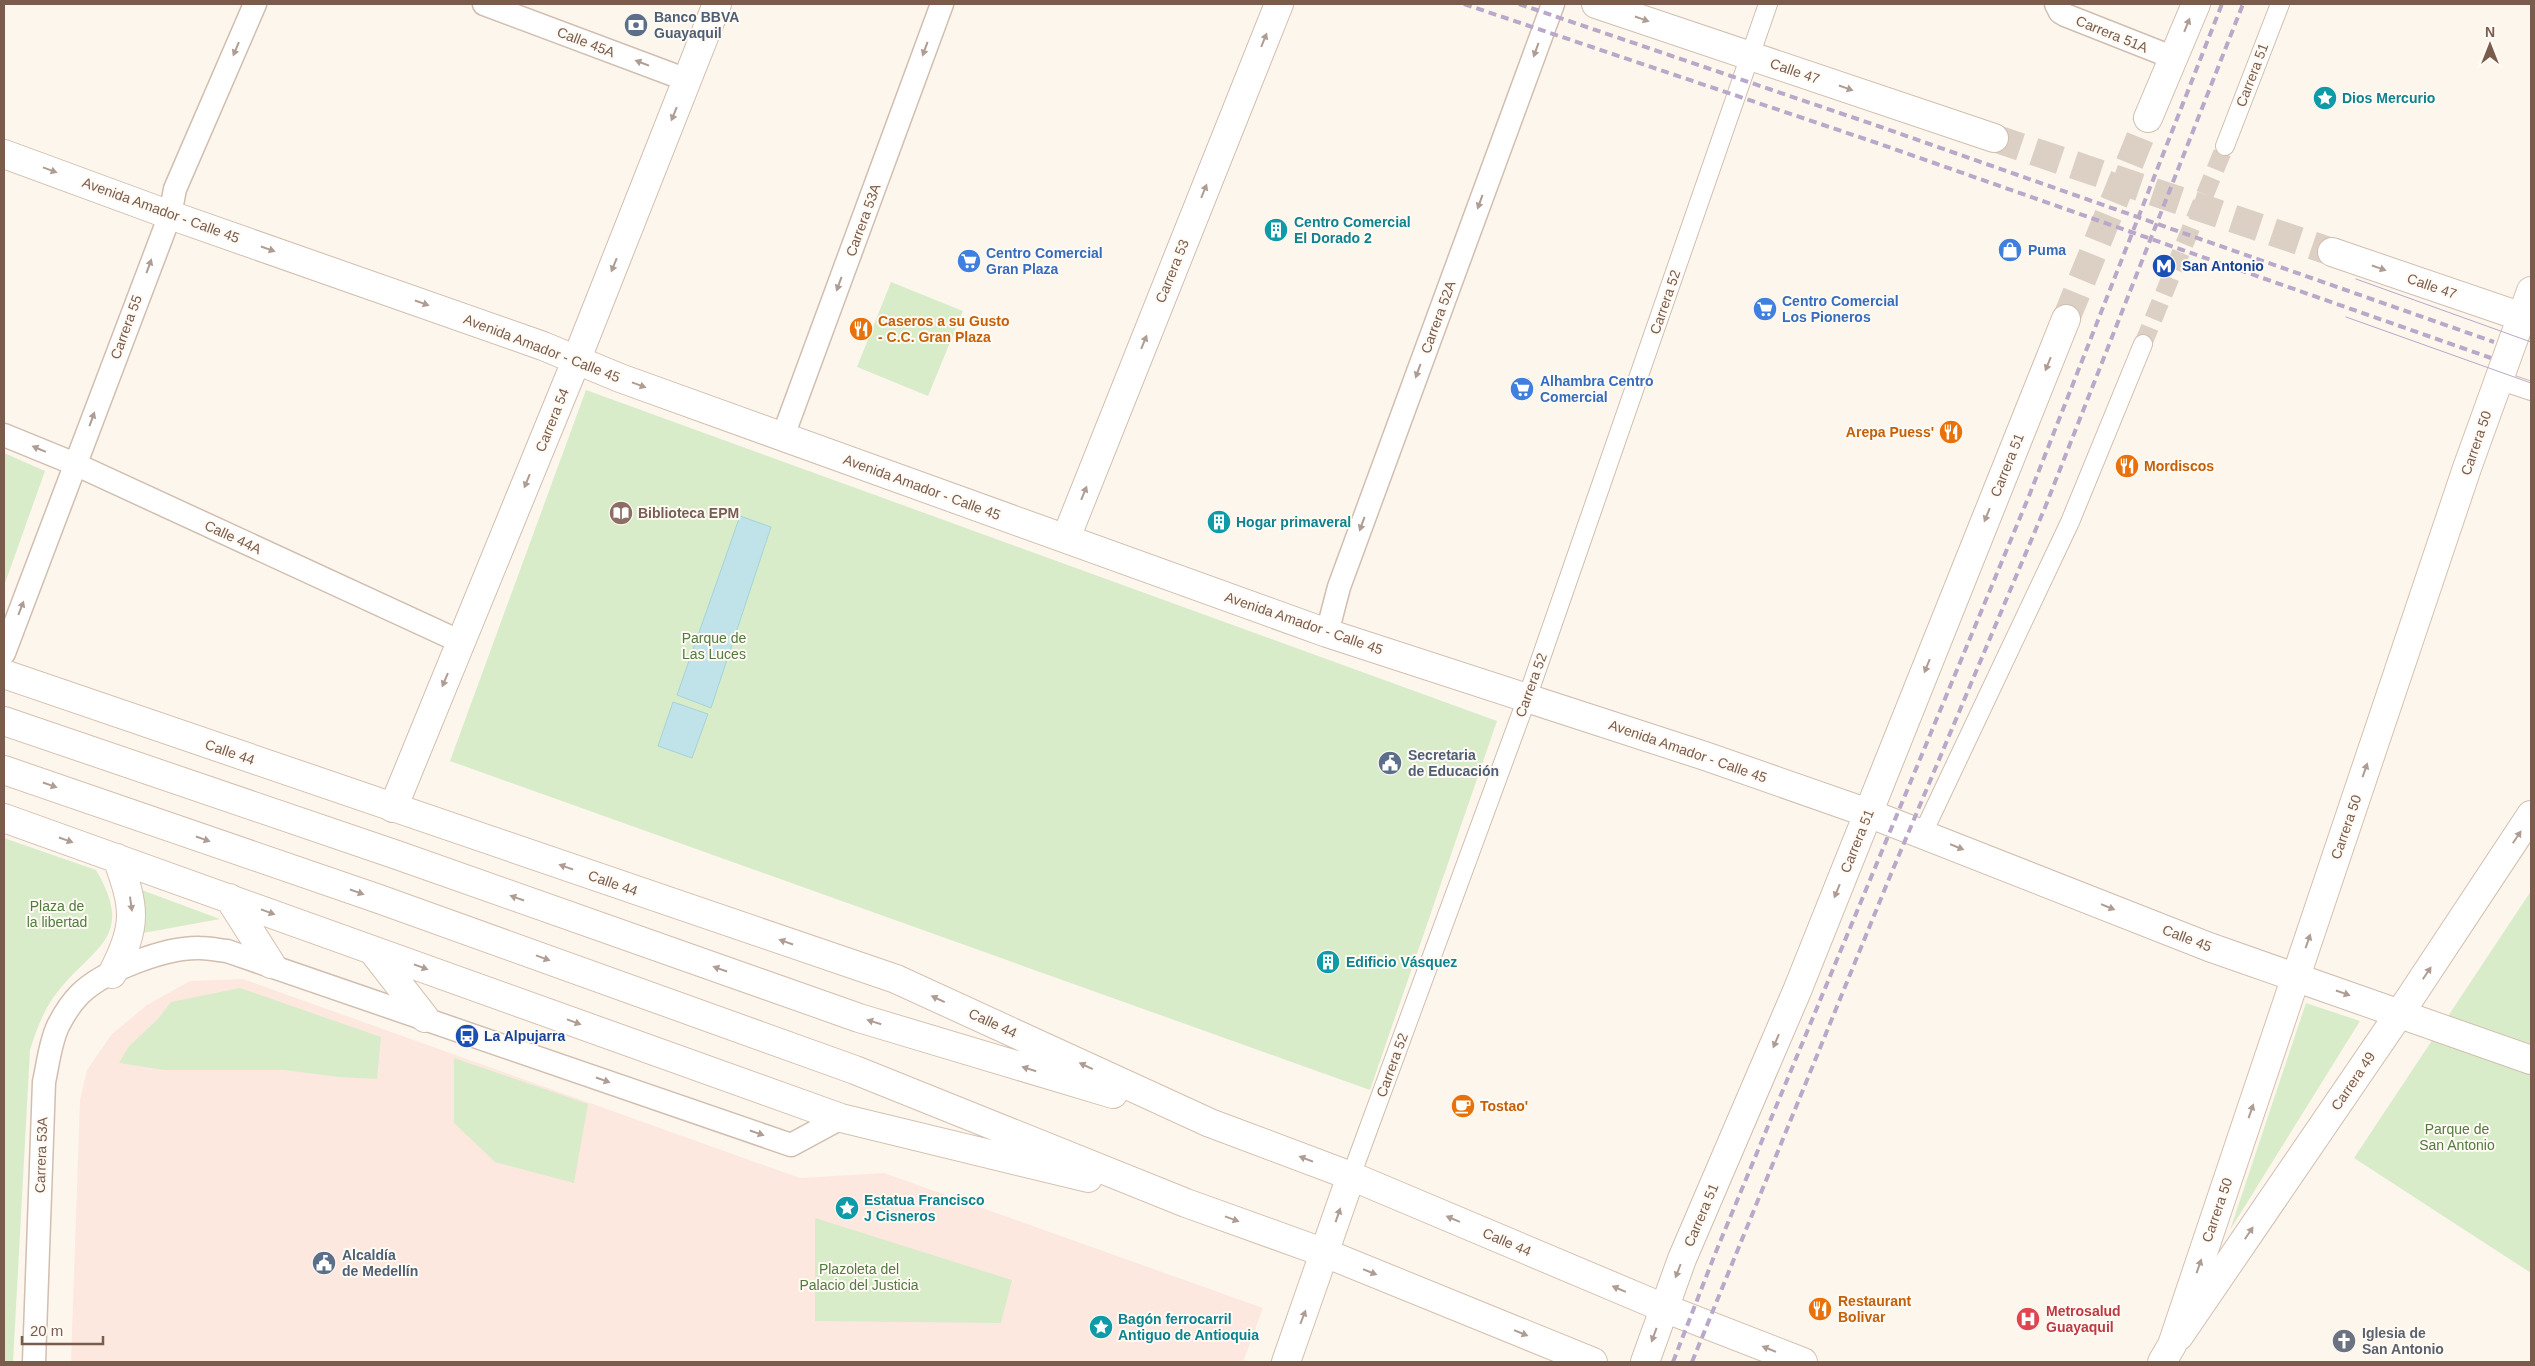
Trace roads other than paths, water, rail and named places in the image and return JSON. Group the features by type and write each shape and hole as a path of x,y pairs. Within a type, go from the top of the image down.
{"main road":[{"name":"Carrera 54","path":"393,808 576,361 718,4"},
{"name":"Carrera 53","path":"1066,538 1279,4"},
{"name":"Calle 47","path":"1596,4 1994,138"},
{"path":"2148,118 2196,4"},
{"name":"Avenida Amador - Calle 45","path":"4,154 170,215 543,346 576,361 1327,633 1857,809"},
{"name":"Calle 47","path":"2332,252 2526,318"},
{"name":"Carrera 50","path":"2167,1354 2498,380 2526,318 2531,290"},
{"name":"Carrera 51","path":"1645,1362 1682,1259 1797,991 1857,809 2066,319"},
{"name":"Calle 44","path":"4,674 896,980 1210,1122 1352,1176 1664,1308 1803,1362"},
{"name":"Calle 44","path":"4,721 397,855 859,1018 1210,1122"},
{"path":"4,770 388,902 855,1070 1186,1203 1325,1253 1593,1362"},
{"name":"Calle 45","path":"1857,809 1923,833 2209,947 2531,1060"},
{"name":"Carrera 49","path":"2167,1354 2400,1013 2531,815"},
{"path":"4,818 841,1118 1186,1203"},
{"path":"112,974 130,933 132,910 128,888 117,858"},
{"path":"229,898 271,964"},
{"path":"372,950 425,1018"},
{"name":"Carrera 52","path":"1286,1362 1352,1176"}],"street":[{"name":"Carrera 55","path":"4,653 170,215 176,189 255,4"},
{"name":"Calle 45A","path":"484,4 687,80"},
{"name":"Carrera 53A","path":"783,436 942,4"},
{"name":"Carrera 52A","path":"1327,633 1339,588 1553,4"},
{"name":"Carrera 52","path":"1352,1176 1527,698 1768,4"},
{"name":"Carrera 51A","path":"2056,4 2060,12 2065,15 2174,58"},
{"name":"Carrera 51","path":"2225,146 2280,4"},
{"path":"1923,833 2070,522 2143,344"},
{"path":"2498,380 2531,391"},
{"name":"Calle 44A","path":"4,434 75,464 461,642"},
{"path":"112,974 148,958 174,951 199,948 227,951 271,964 791,1145 841,1118"},
{"name":"Carrera 53A","path":"34,1362 44,1082 58,1027 79,995 112,974"}],"water":[{"path":"740,516 771,527 711,708 677,695"},
{"path":"673,702 708,714 692,758 658,746"}],"tunnel":[{"path":"2066,319 2148,118"},
{"path":"1994,138 2332,252"},
{"path":"2143,344 2225,146"}],"tram line":[{"path":"2356,279 2531,342"},
{"path":"2346,317 2531,383"}],"railway":[{"path":"1464,4 1877,143 2491,358"},
{"path":"1519,4 1878,126 2494,342"},
{"path":"1673,1362 1715,1254 2029,496 2222,4"},
{"path":"1692,1362 1891,874 2046,505 2243,4"}],"place":[{"name":"Banco BBVA Guayaquil","path":"636,25"},
{"name":"Dios Mercurio","path":"2325,98"},
{"name":"Centro Comercial El Dorado 2","path":"1276,230"},
{"name":"Puma","path":"2010,250"},
{"name":"Centro Comercial Gran Plaza","path":"969,261"},
{"name":"San Antonio","path":"2164,266"},
{"name":"Centro Comercial Los Pioneros","path":"1765,309"},
{"name":"Caseros a su Gusto - C.C. Gran Plaza","path":"861,329"},
{"name":"Alhambra Centro Comercial","path":"1522,389"},
{"name":"Arepa Puess'","path":"1951,432"},
{"name":"Mordiscos","path":"2127,466"},
{"name":"Biblioteca EPM","path":"621,513"},
{"name":"Hogar primaveral","path":"1219,522"},
{"name":"Secretaria de Educación","path":"1390,763"},
{"name":"Edificio Vásquez","path":"1328,962"},
{"name":"La Alpujarra","path":"467,1036"},
{"name":"Tostao'","path":"1463,1106"},
{"name":"Estatua Francisco J Cisneros","path":"847,1208"},
{"name":"Alcaldía de Medellín","path":"324,1263"},
{"name":"Restaurant Bolivar","path":"1820,1309"},
{"name":"Metrosalud Guayaquil","path":"2028,1319"},
{"name":"Bagón ferrocarril Antiguo de Antioquia","path":"1101,1327"},
{"name":"Iglesia de San Antonio","path":"2344,1341"}],"park label":[{"name":"Parque de Las Luces","path":"714,646"},
{"name":"Plaza de la libertad","path":"57,914"},
{"name":"Parque de San Antonio","path":"2457,1138"},
{"name":"Plazoleta del Palacio del Justicia","path":"859,1278"}]}
